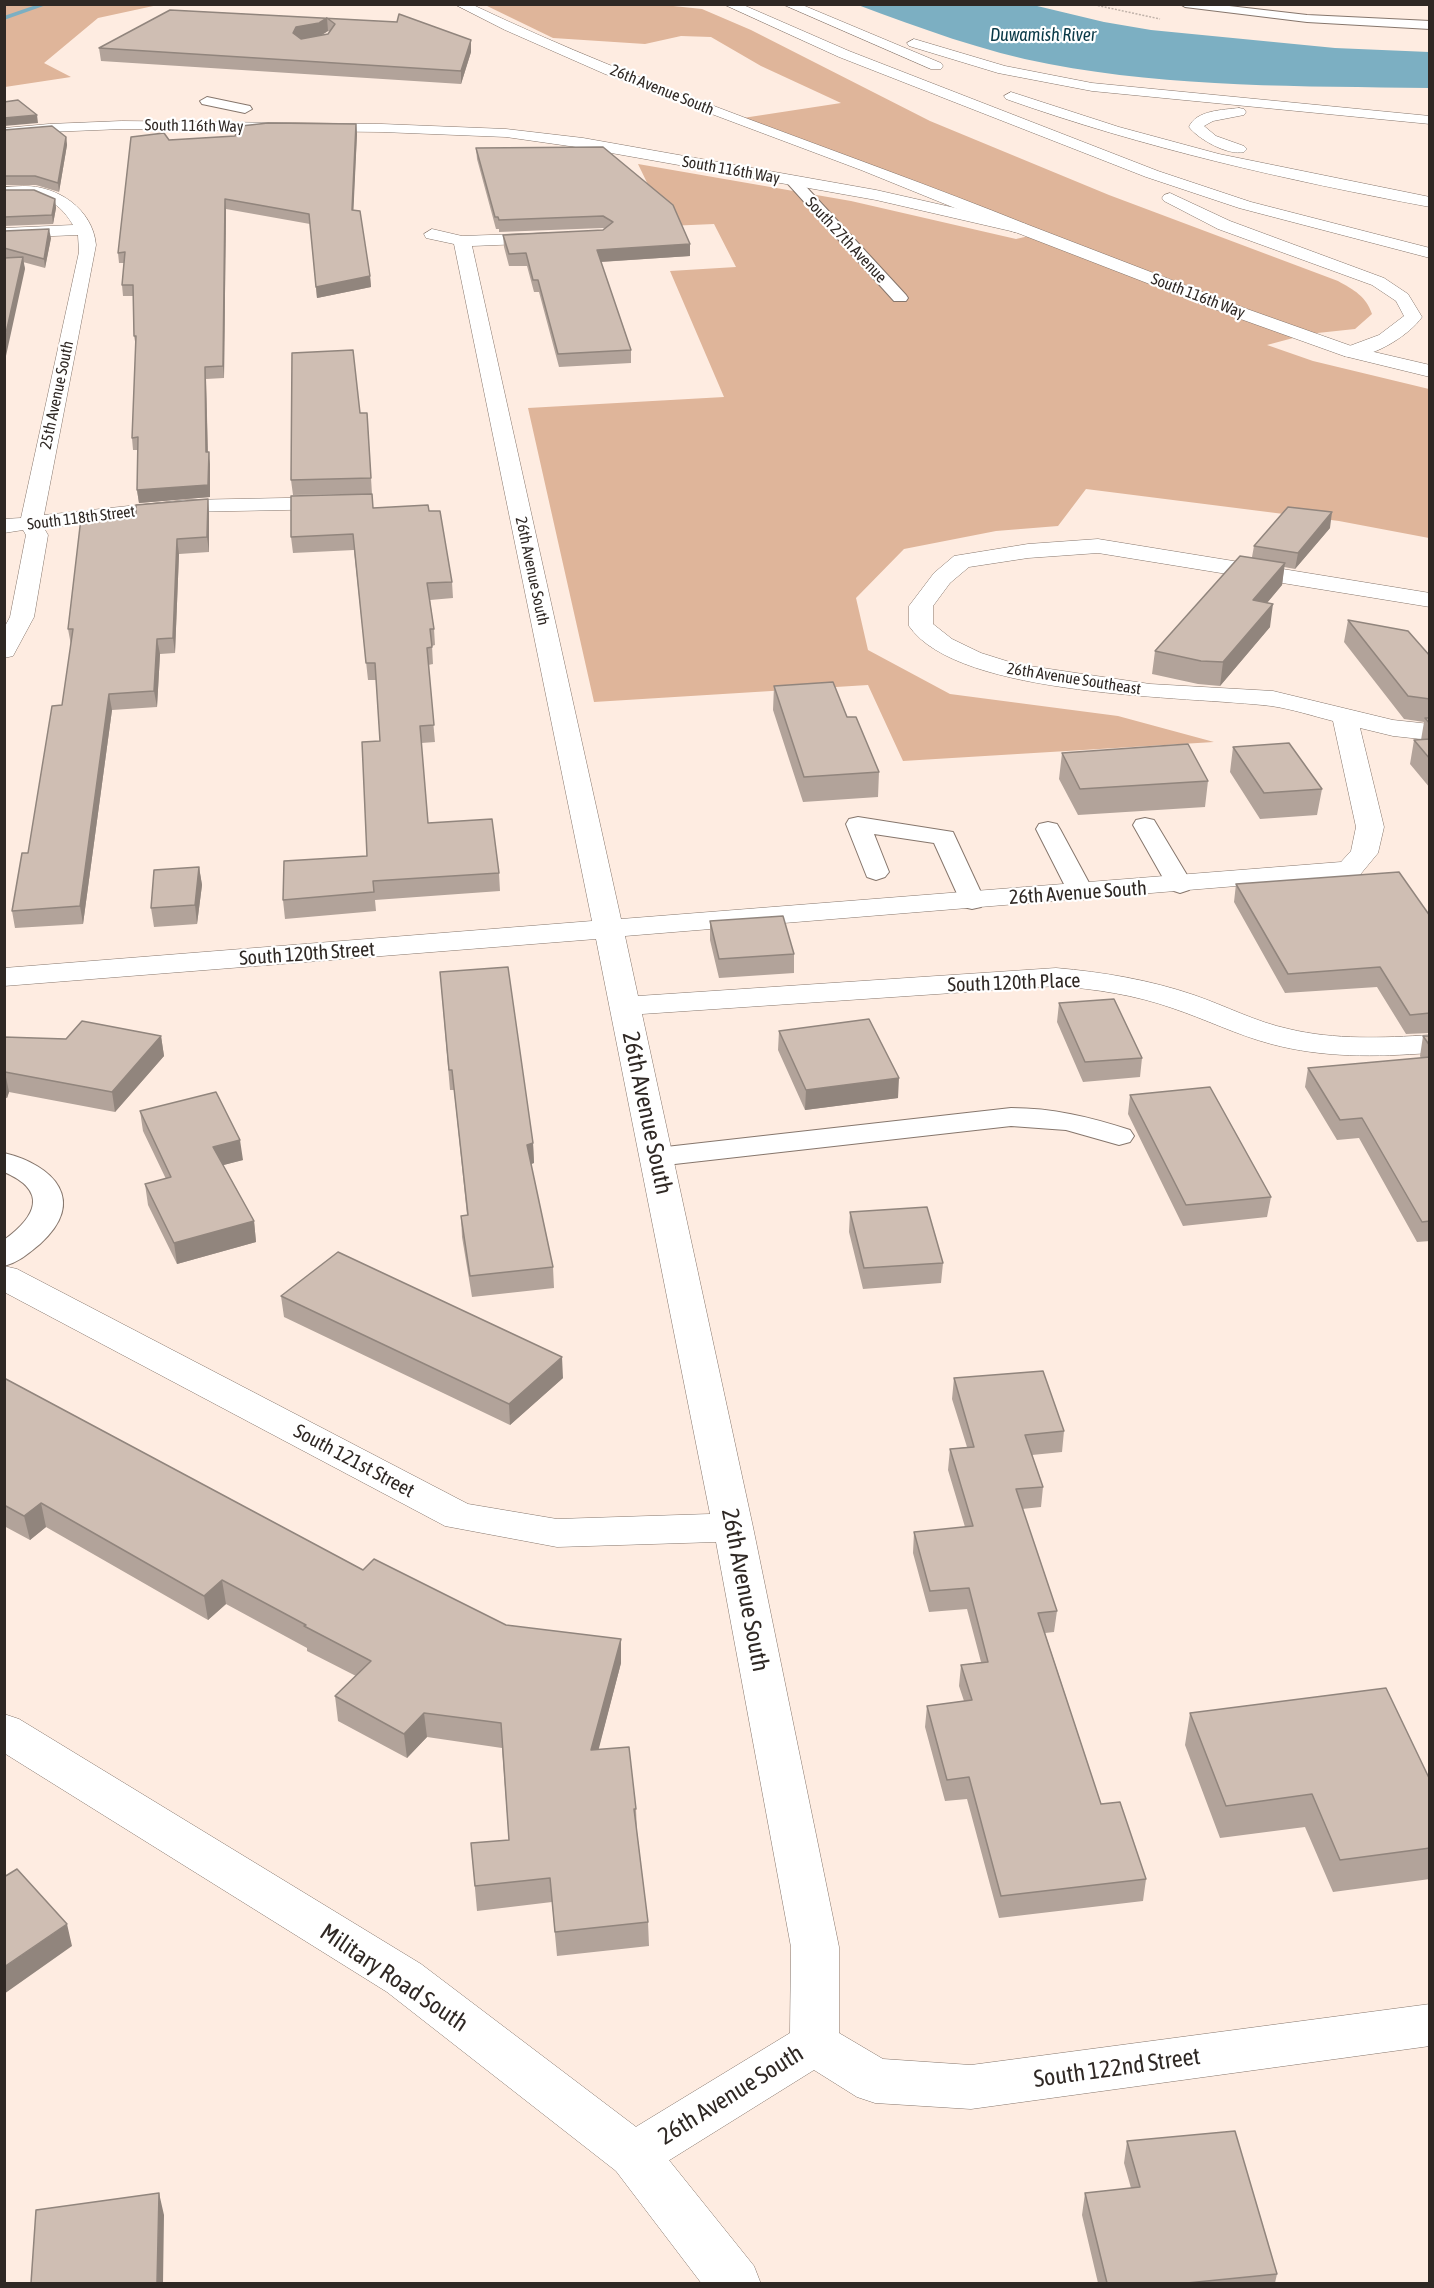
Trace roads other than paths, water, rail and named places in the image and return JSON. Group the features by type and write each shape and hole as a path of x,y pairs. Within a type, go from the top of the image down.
{"main road":[{"name":"26th Avenue South","path":"460,4 499,24 698,105 868,168 1020,228"},
{"path":"729,4 844,54 1152,174 1245,205 1430,253"},
{"path":"788,4 954,73"},
{"path":"808,4 961,59 1046,81 1155,96 1430,120"},
{"path":"844,54 854,65 927,102"},
{"path":"998,91 1091,124 1240,165 1430,201"},
{"path":"1430,126 1263,111 1219,114 1202,120 1196,127 1201,134 1211,139 1248,152 1430,201"},
{"name":"South 116th Way","path":"4,133 49,128 142,125 467,130 583,143 876,195 1020,228 1241,313 1351,352 1430,371"},
{"path":"868,168 878,184 876,195"},
{"path":"4,192 44,192 60,201 75,214 84,230 4,233"},
{"path":"1152,192 1339,249"},
{"path":"1170,198 1224,225 1371,278 1404,297 1413,316 1407,325 1387,339 1351,352"},
{"name":"25th Avenue South","path":"4,651 22,617 37,535 32,524 88,252 84,230"},
{"name":"26th Avenue South","path":"568,237 447,238 609,931 733,1527 815,1947 814,2044 634,2155"},
{"name":"South 118th Street","path":"4,526 185,506 248,503 350,503"},
{"name":"26th Avenue Southeast","path":"1430,600 1098,546 1028,550 962,561 942,578 921,606 921,626 943,644 972,658 1013,671 1150,691 1274,699 1393,728 1430,732"},
{"name":"26th Avenue South","path":"609,931 1349,870 1364,853 1370,827 1345,716"},
{"name":"South 120th Street","path":"4,977 609,931"},
{"name":"South 120th Place","path":"625,1006 1056,977 1104,982 1155,993 1253,1029 1298,1041 1375,1048 1430,1044"},
{"name":"South 121st Street","path":"4,1277 459,1516 557,1533 733,1527"},
{"name":"Military Road South","path":"4,1731 404,1978 634,2155 735,2283"},
{"name":"South 122nd Street","path":"814,2044 875,2081 971,2087 1430,2025"}],"lane":[{"path":"1185,4 1227,11 1340,21 1430,25"},
{"path":"207,101 245,109"},
{"name":"South 27th Avenue","path":"793,181 900,298"},
{"path":"876,873 858,824 944,837 972,901"},
{"path":"1145,825 1180,885"},
{"path":"1048,829 1081,892"},
{"path":"657,1156 1047,1116 1083,1124 1119,1136"},
{"path":"4,1162 28,1170 42,1181 48,1198 45,1218 26,1239 4,1256"}],"water":[{"name":"Duwamish River","path":"858,5 1033,5 1104,22 1151,30 1335,48 1429,52 1429,88 1191,82 1096,72 1000,53 929,31"}],"waterway":[{"path":"4,18 46,4"}]}
